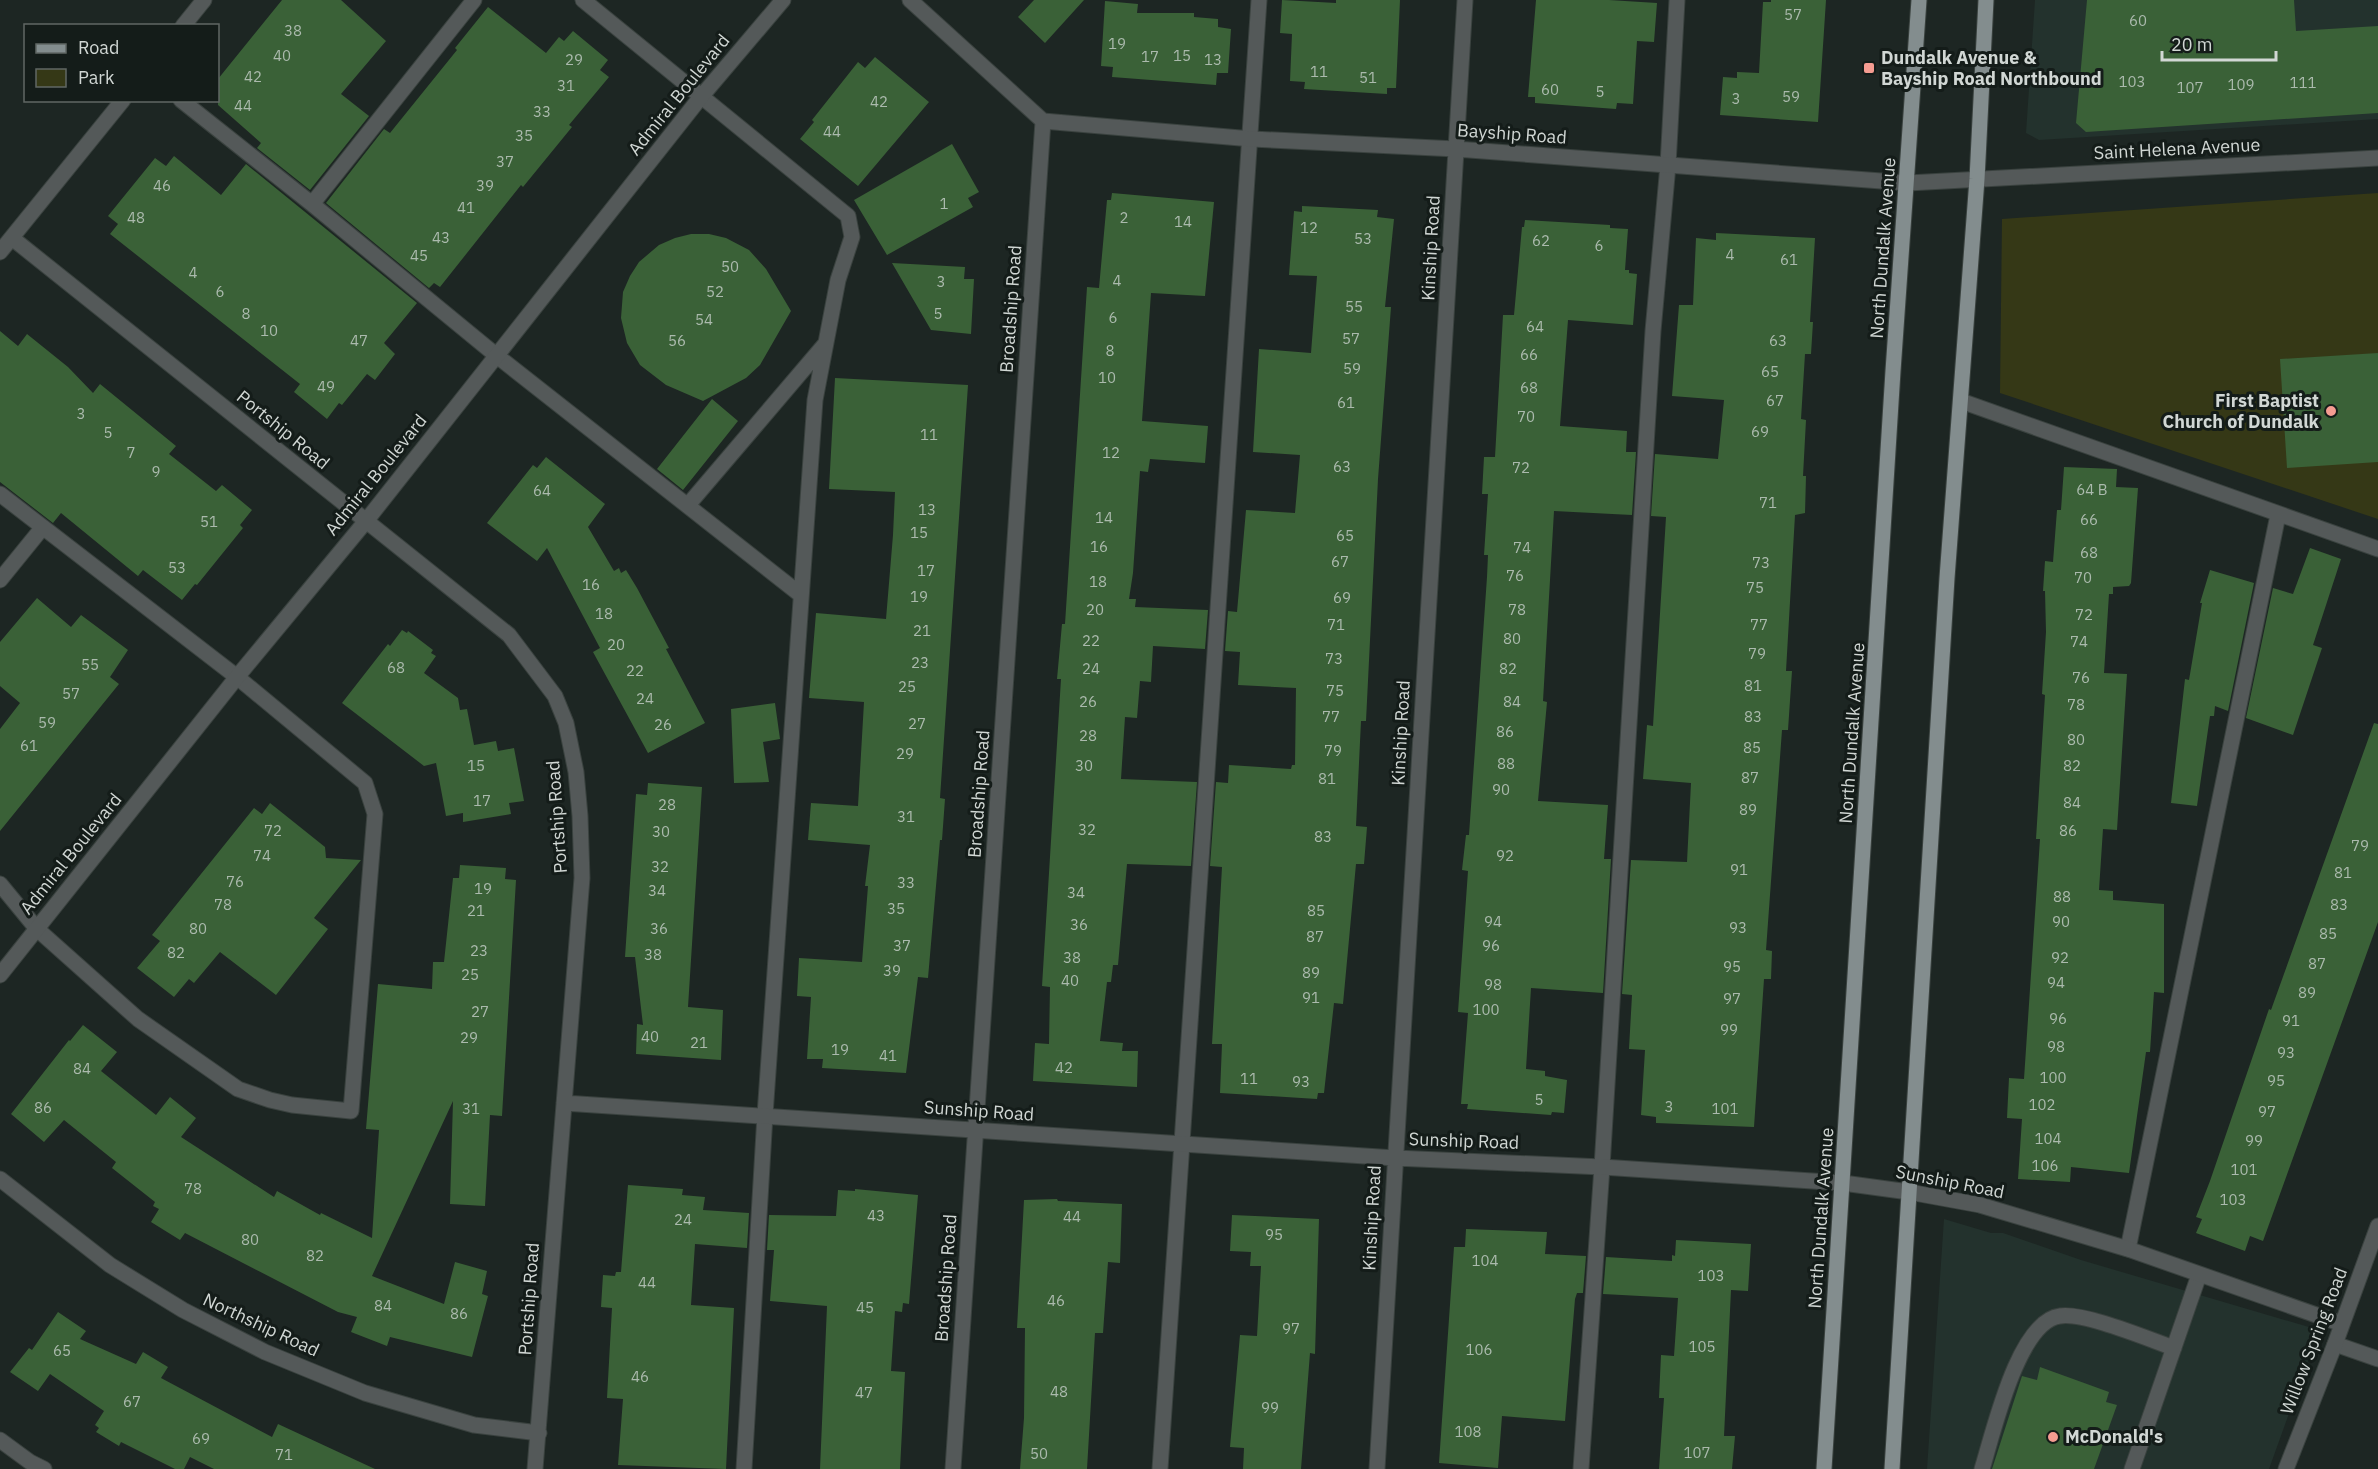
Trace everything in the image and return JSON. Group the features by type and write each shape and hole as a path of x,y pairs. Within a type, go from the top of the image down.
{"main road":[{"name":"North Dundalk Avenue","path":"1824,1469 1893,371 1908,183 1919,0"},
{"path":"1892,1469 1947,578 1977,179 1986,0"}],"street":[{"path":"185,24 204,0"},
{"path":"312,204 474,0"},
{"path":"583,0 700,98 848,216 852,237 838,279 815,400 765,1115 744,1469"},
{"name":"Admiral Boulevard","path":"0,975 497,356 700,98 783,0"},
{"path":"910,0 1043,121"},
{"path":"1160,1469 1252,139 1259,0"},
{"name":"Kinship Road","path":"1377,1469 1465,0"},
{"path":"1581,1469 1602,1167 1653,331 1668,165 1677,0"},
{"path":"0,252 121,102"},
{"path":"184,102 497,356 801,595"},
{"name":"Bayship Road","path":"1043,121 1252,139 1456,149 1908,183 1977,179"},
{"name":"Broadship Road","path":"953,1469 1043,121"},
{"name":"Saint Helena Avenue","path":"1977,179 2378,158"},
{"name":"Portship Road","path":"12,238 509,635 555,696 566,723 576,772 582,878 535,1469"},
{"path":"688,505 827,341"},
{"path":"1961,400 2378,549"},
{"path":"0,494 237,677 365,783 375,814 351,1111 292,1105 238,1089 138,1019 37,928 0,884"},
{"path":"2128,1249 2278,515"},
{"path":"0,580 43,527"},
{"name":"Sunship Road","path":"564,1103 1395,1158 1602,1167 1843,1183 1980,1205 2128,1249 2342,1324"},
{"name":"Northship Road","path":"0,1179 110,1264 183,1310 265,1352 365,1393 474,1425 539,1433"},
{"name":"Willow Spring Road","path":"2286,1469 2378,1226"},
{"path":"2132,1469 2199,1275"},
{"path":"1982,1469 2009,1381 2026,1344 2047,1321 2058,1316 2077,1316 2174,1348"},
{"path":"2335,1344 2378,1359"},
{"path":"0,1440 30,1462 44,1469"}],"shaded area":[{"path":"2035,0 2378,0 2378,119 2039,140 2026,133"},
{"path":"1944,1219 1991,1233 2003,1233 2081,1260 2319,1330 2269,1469 1927,1469"}],"green space":[{"path":"2378,193 2378,519 2000,393 2002,219"}],"building":[{"path":"282,0 341,0 386,41 341,94 369,116 310,190 257,148 261,143 218,105 219,78"},
{"path":"1034,0 1084,0 1045,43 1018,17"},
{"path":"1282,0 1336,3 1336,0 1400,0 1396,88 1387,88 1387,94 1304,89 1305,82 1290,81 1292,34 1280,33"},
{"path":"1536,0 1609,0 1657,3 1654,42 1637,41 1633,104 1617,103 1616,109 1535,103 1535,97 1528,97"},
{"path":"1771,0 1826,0 1818,122 1720,115 1723,77 1737,78 1737,72 1759,73 1763,2 1771,2"},
{"path":"2087,0 2294,0 2296,31 2378,26 2378,113 2086,132 2076,123"},
{"path":"1105,1 1138,4 1137,13 1194,13 1194,17 1218,19 1218,27 1231,29 1228,73 1217,73 1216,85 1112,77 1113,67 1101,66"},
{"path":"488,7 546,53 559,37 564,41 573,31 608,60 600,70 609,77 569,125 572,127 523,187 521,185 440,287 434,283 429,288 326,203 384,129 390,133 457,50 455,48"},
{"path":"875,57 929,102 858,186 800,139 814,122 812,120 858,62 865,68"},
{"path":"952,144 979,192 968,198 973,207 887,255 854,200"},
{"path":"174,156 221,195 246,164 417,303 384,343 395,354 375,380 367,374 342,405 339,403 327,419 294,392 300,384 110,234 118,224 108,216 155,158 166,166"},
{"path":"1112,193 1214,202 1205,296 1151,293 1142,421 1208,426 1205,463 1150,459 1148,472 1140,471 1129,599 1136,599 1135,607 1208,610 1205,649 1153,646 1151,682 1140,681 1137,718 1125,717 1121,779 1197,782 1191,866 1127,864 1118,965 1113,965 1111,982 1107,982 1100,1041 1123,1043 1122,1051 1138,1051 1137,1087 1033,1081 1035,1043 1049,1044 1050,987 1042,986 1061,679 1057,679 1062,624 1065,624 1087,287 1099,288 1107,200 1111,200"},
{"path":"1302,206 1378,210 1377,217 1394,219 1385,307 1391,307 1378,479 1366,721 1361,721 1356,826 1367,827 1364,864 1356,864 1343,1004 1334,1003 1324,1093 1318,1093 1317,1099 1220,1093 1222,1044 1212,1044 1222,867 1210,866 1216,782 1228,783 1229,765 1291,769 1292,765 1295,765 1296,688 1238,685 1240,652 1225,651 1228,611 1237,612 1246,510 1295,513 1300,455 1253,452 1259,349 1311,353 1317,276 1289,275 1294,211 1302,212"},
{"path":"1525,220 1610,225 1610,228 1628,229 1625,270 1637,274 1633,325 1568,320 1560,426 1627,431 1626,452 1636,452 1632,515 1554,511 1543,701 1547,702 1538,801 1608,805 1604,859 1611,859 1603,993 1531,988 1526,1069 1545,1071 1545,1076 1567,1080 1564,1113 1552,1112 1551,1115 1467,1109 1468,1104 1461,1104 1468,1013 1458,1012 1468,871 1462,870 1466,835 1469,835 1487,577 1488,555 1484,555 1488,494 1482,494 1484,457 1495,457 1503,315 1514,315 1522,227 1524,227"},
{"path":"1716,233 1815,238 1810,322 1813,322 1811,354 1805,354 1801,419 1806,420 1803,476 1806,476 1805,513 1795,515 1786,671 1792,671 1788,730 1782,730 1766,950 1772,951 1771,979 1764,979 1754,1127 1656,1123 1656,1117 1641,1115 1645,1050 1629,1049 1632,995 1622,994 1631,860 1687,862 1691,783 1643,779 1647,725 1653,726 1666,517 1651,516 1655,454 1718,459 1724,400 1672,396 1679,305 1693,305 1696,238 1716,240"},
{"path":"691,234 709,234 726,238 749,250 766,269 791,311 760,365 746,378 703,401 666,385 640,365 627,343 621,318 623,292 639,262 659,245"},
{"path":"892,263 965,267 964,279 974,279 971,334 931,330"},
{"path":"0,331 18,346 27,334 68,367 93,393 100,384 176,446 169,454 216,491 222,485 252,510 240,525 243,528 182,600 143,570 138,576 61,513 53,523 0,482"},
{"name":"First Baptist Church of Dundalk","path":"2378,353 2378,462 2287,468 2280,359"},
{"path":"835,378 968,385 940,798 945,799 942,840 940,840 928,978 918,977 906,1073 822,1068 823,1059 807,1059 811,997 797,996 799,958 862,962 868,886 865,886 870,845 808,840 811,803 858,806 864,702 809,698 816,613 886,619 893,535 895,492 829,489"},
{"path":"712,399 738,421 683,490 657,469"},
{"path":"546,457 605,504 588,527 614,571 619,568 621,573 626,570 637,588 705,723 648,753 593,652 600,648 547,548 537,561 487,523 533,465 537,468"},
{"path":"2064,467 2117,469 2116,487 2138,488 2131,583 2129,586 2113,587 2113,594 2109,594 2104,673 2127,674 2117,830 2103,829 2099,890 2113,891 2113,900 2164,904 2164,993 2154,992 2150,1052 2146,1052 2129,1173 2071,1167 2070,1182 2018,1179 2022,1119 2007,1118 2009,1078 2024,1079 2040,839 2036,839 2045,695 2042,694 2046,632 2045,591 2043,591 2045,561 2053,562 2057,510 2061,510"},
{"path":"2310,548 2341,559 2313,645 2322,648 2293,735 2246,718 2273,588 2293,594"},
{"path":"2210,570 2254,583 2228,711 2215,706 2214,716 2210,716 2197,806 2171,803 2185,679 2189,680 2202,603 2200,603"},
{"path":"37,598 71,627 81,615 128,650 110,677 119,684 0,831 0,729 20,703 0,686 0,642"},
{"path":"402,630 407,633 408,631 433,650 431,653 436,656 424,673 458,698 460,710 467,709 474,745 496,741 498,751 514,748 524,801 509,803 511,814 463,822 463,813 446,816 436,763 424,766 342,703 388,644 390,646"},
{"path":"775,703 780,739 763,742 769,782 734,783 731,709"},
{"path":"2374,723 2378,724 2378,922 2263,1241 2250,1236 2245,1251 2196,1233 2202,1219 2196,1217 2269,1009 2271,1010"},
{"path":"648,783 702,787 688,1007 723,1010 721,1060 636,1054 637,1024 643,1025 635,957 625,957 636,794 647,795"},
{"path":"270,803 325,847 326,858 361,860 314,918 328,929 276,995 220,952 194,983 189,979 174,997 137,968 160,941 152,935 254,808 262,814"},
{"path":"460,865 506,868 505,879 516,880 502,1116 490,1115 485,1206 450,1204 453,1101 372,1276 444,1304 455,1262 487,1271 482,1294 488,1296 472,1357 390,1337 387,1346 351,1332 357,1317 338,1312 185,1233 180,1240 151,1222 159,1209 153,1206 155,1202 112,1168 116,1162 64,1120 44,1142 11,1114 83,1025 117,1052 101,1071 156,1115 170,1097 196,1118 181,1137 274,1197 277,1191 320,1215 321,1213 372,1238 379,1130 366,1129 378,984 432,989 433,962 444,962 453,878 459,878"},
{"path":"628,1185 683,1189 682,1195 705,1197 703,1210 749,1213 747,1248 695,1244 691,1305 734,1308 726,1469 618,1465 623,1399 607,1398 612,1308 601,1307 603,1275 615,1276 616,1272 621,1272"},
{"path":"855,1189 918,1195 909,1304 903,1303 902,1312 895,1311 891,1371 905,1372 900,1469 820,1469 827,1306 770,1301 774,1250 767,1250 769,1215 836,1216 838,1190 855,1191"},
{"path":"1057,1199 1058,1201 1122,1204 1120,1263 1108,1262 1103,1333 1095,1333 1087,1469 1020,1469 1024,1418 1025,1328 1017,1328 1024,1200"},
{"path":"1232,1215 1319,1219 1315,1354 1310,1353 1301,1469 1243,1469 1244,1448 1230,1447 1240,1335 1257,1336 1261,1266 1250,1266 1251,1252 1230,1251"},
{"path":"1466,1229 1547,1232 1545,1254 1586,1256 1583,1293 1577,1293 1575,1299 1565,1421 1502,1416 1498,1468 1439,1463 1454,1247 1465,1247"},
{"path":"1676,1240 1751,1244 1748,1291 1731,1290 1724,1436 1735,1436 1732,1469 1659,1469 1664,1398 1659,1398 1661,1355 1674,1356 1678,1298 1603,1294 1606,1257 1672,1261 1672,1255 1675,1256"},
{"path":"58,1312 86,1331 80,1339 136,1364 143,1352 168,1367 161,1378 272,1437 278,1424 375,1469 214,1469 190,1457 184,1469 175,1469 121,1442 119,1446 96,1432 99,1428 95,1425 104,1411 50,1374 38,1391 10,1372 29,1348 32,1350"},
{"name":"McDonald's","path":"2040,1367 2109,1392 2106,1402 2117,1405 2094,1469 1992,1469 2022,1376 2037,1380"}],"place":[{"name":"Dundalk Avenue & Bayship Road Northbound","path":"1869,68"},
{"name":"First Baptist Church of Dundalk","path":"2331,411"},
{"name":"McDonald's","path":"2053,1437"}]}
